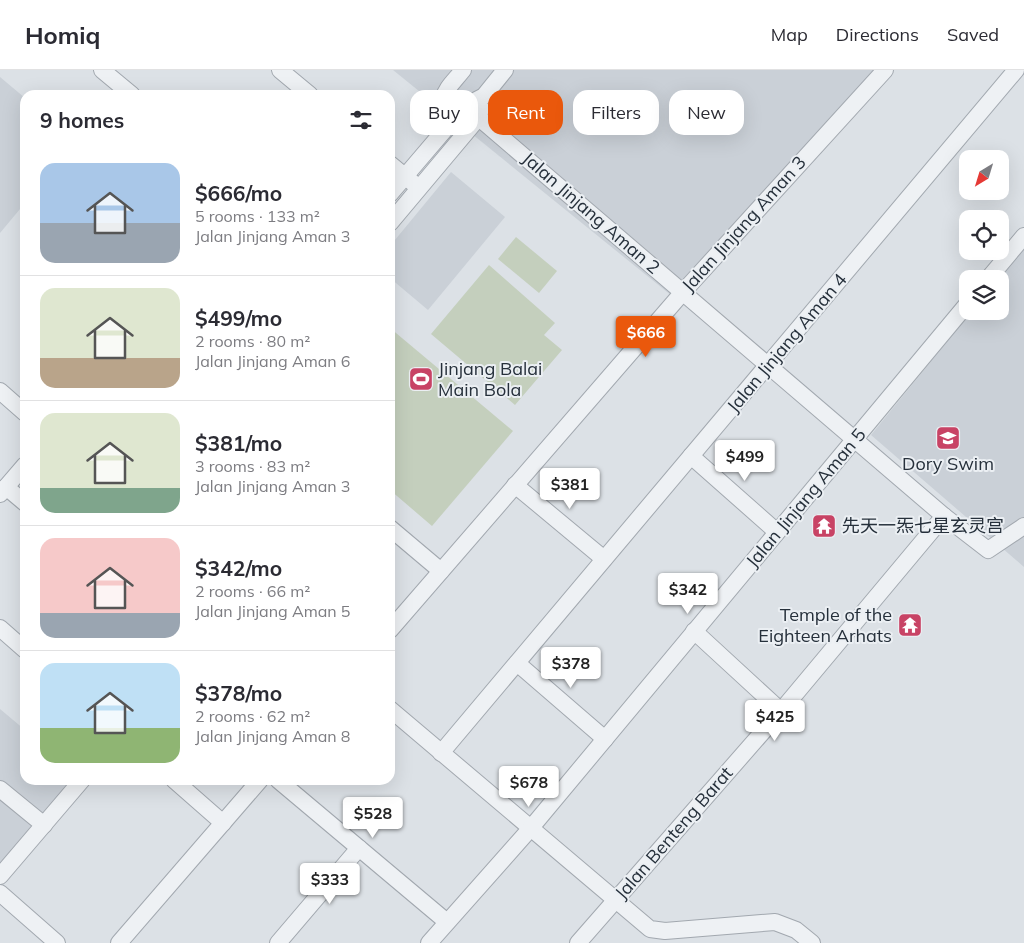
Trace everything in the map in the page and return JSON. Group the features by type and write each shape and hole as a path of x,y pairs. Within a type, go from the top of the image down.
{"street":[{"path":"447,90 463,70"},
{"path":"478,99 484,96 505,70"},
{"name":"Jalan Jinjang Aman 3","path":"395,624 683,292 885,70"},
{"name":"Jalan Jinjang Aman 4","path":"441,753 1016,70"},
{"path":"105,71 126,90"},
{"path":"290,73 305,90"},
{"path":"395,217 479,117 484,96"},
{"name":"Jalan Jinjang Aman 2","path":"479,117 944,516 988,550 1024,526"},
{"path":"395,188 440,135"},
{"path":"395,168 419,188"},
{"path":"996,270 1024,236"},
{"name":"Jalan Jinjang Aman 5","path":"429,943 530,829 959,314"},
{"path":"0,391 20,408"},
{"path":"691,456 777,532"},
{"path":"20,471 3,491 20,500"},
{"path":"515,485 604,560"},
{"name":"Jalan Benteng Barat","path":"578,943 781,711 944,516"},
{"path":"395,532 441,571"},
{"path":"0,628 20,646"},
{"path":"694,631 781,711"},
{"path":"517,663 605,739"},
{"path":"395,714 650,929 665,931 775,922 796,930 812,943"},
{"path":"0,876 78,785"},
{"path":"180,785 223,822"},
{"path":"119,943 256,785"},
{"path":"284,785 447,922"},
{"path":"0,788 44,825"},
{"path":"278,943 359,848"},
{"path":"0,893 57,943"}],"shaded area":[{"path":"393,70 881,70 672,296 473,135 478,135 478,90 418,90"},
{"path":"0,77 20,94 20,209 0,233"},
{"path":"451,172 505,217 428,310 395,282 395,240"},
{"path":"1024,248 1024,567 871,435 965,320 1009,320 1009,270 1006,270"},
{"path":"0,709 20,726 20,785 70,785 0,868"}],"green space":[{"path":"516,237 557,271 539,293 498,259"},
{"path":"489,265 555,323 544,335 562,350 515,405 431,334"},
{"name":"Jinjang Balai Main Bola","path":"395,332 513,431 432,526 395,494"}],"place":[{"name":"Jinjang Balai Main Bola","path":"421,379"},
{"name":"Dory Swim","path":"948,438"},
{"name":"先天一炁七星玄灵宫","path":"824,526"},
{"name":"Temple of the Eighteen Arhats","path":"910,625"}]}
